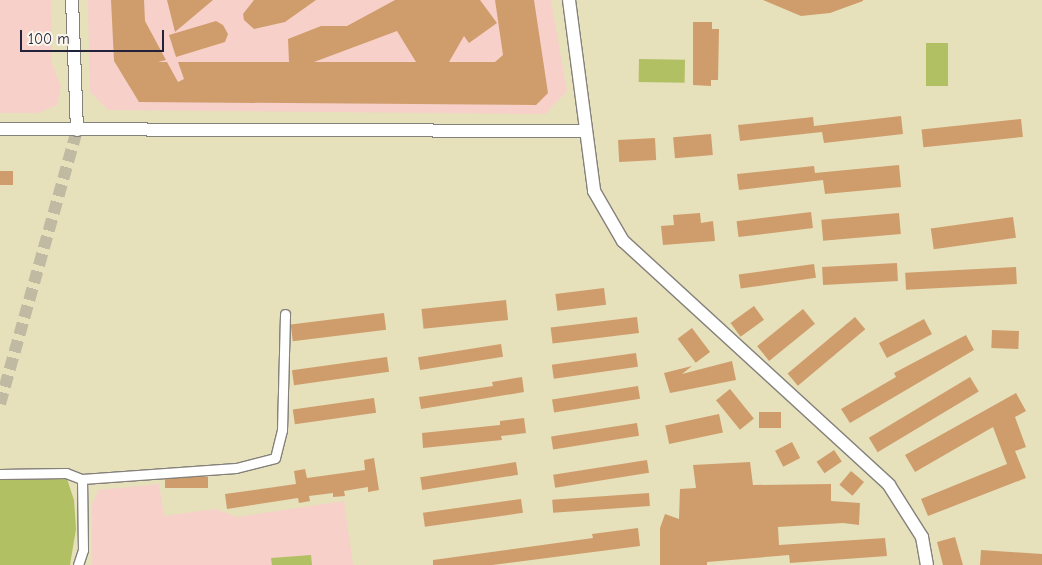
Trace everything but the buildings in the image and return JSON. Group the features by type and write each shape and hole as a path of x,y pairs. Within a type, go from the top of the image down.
{"street":[{"path":"72,0 77,130"},
{"path":"569,0 594,191 623,241 888,484 922,537 927,565"},
{"path":"0,129 586,131"},
{"path":"0,474 66,473 82,479 236,468 275,458 282,430 285,314"},
{"path":"78,565 83,550 82,479"}],"shaded area":[{"path":"0,0 51,0 52,63 61,87 57,105 38,113 0,113"},
{"path":"88,0 551,0 567,91 545,114 108,110 90,92"},
{"path":"159,484 164,516 215,509 237,517 344,501 353,565 92,565 92,504 99,490"}],"green space":[{"path":"926,43 948,43 948,86 926,86"},
{"path":"639,59 685,60 685,83 639,82"},
{"path":"67,479 74,500 76,529 70,565 0,565 0,480"},
{"path":"311,555 312,565 272,565 271,558"}],"tunnel":[{"path":"0,404 77,130"}]}
